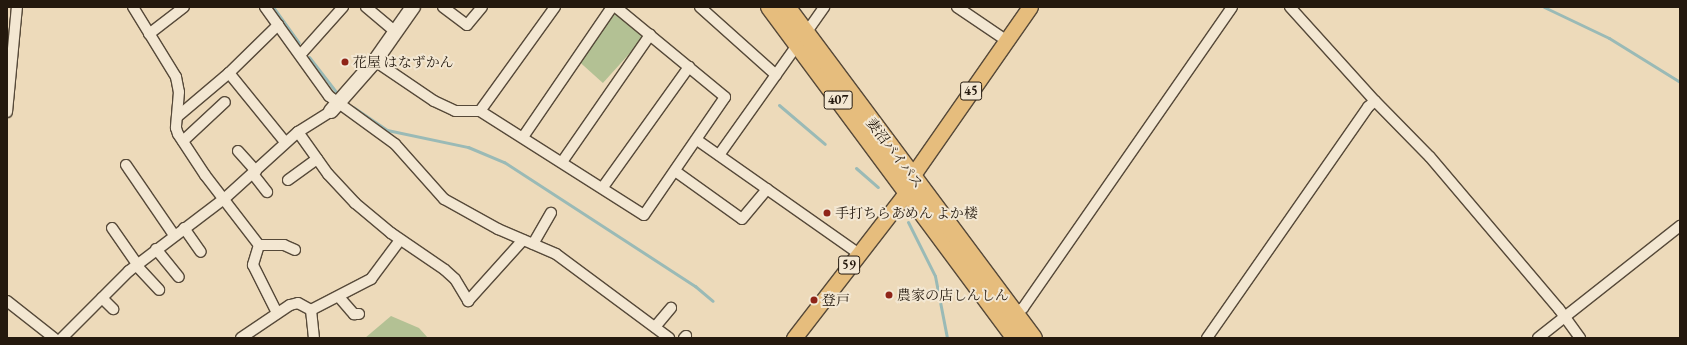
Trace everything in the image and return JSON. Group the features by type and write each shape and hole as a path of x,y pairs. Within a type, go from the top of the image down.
{"highway":[{"name":"妻沼バイパス","path":"770,7 802,38 912,176 1033,338"},
{"name":"妻沼バイパス","path":"786,7 802,38 906,193 1016,338"}],"main road":[{"name":"45","path":"906,193 912,176 1030,7"},
{"name":"59","path":"794,338 858,253 906,193"}],"street":[{"path":"7,112 17,7"},
{"path":"133,7 176,77 179,92 176,128 183,141 224,199 259,245"},
{"path":"149,34 184,7"},
{"path":"265,7 300,54 335,107 395,144 444,199 523,240 556,254 669,338"},
{"path":"300,54 343,7"},
{"path":"366,7 396,32"},
{"path":"62,338 137,264 224,199 298,132 335,107 375,60 413,7"},
{"path":"443,7 467,25 482,7"},
{"path":"480,111 555,7"},
{"path":"700,7 776,75"},
{"path":"719,155 824,7"},
{"path":"957,7 1007,41"},
{"path":"1015,314 1023,308 1232,7"},
{"path":"1290,7 1375,101 1430,157 1560,309 1564,318 1580,338"},
{"path":"375,60 434,100 454,111 480,111 604,187 644,215 697,140 725,97 618,8 523,137"},
{"path":"177,117 229,73 278,25"},
{"path":"562,162 650,35"},
{"path":"604,187 689,67"},
{"path":"229,73 286,142"},
{"path":"1207,338 1368,107 1375,101"},
{"path":"183,141 225,102"},
{"path":"298,132 317,159 355,203 400,240 450,274 468,301 523,240"},
{"path":"697,140 858,253"},
{"path":"238,151 267,192"},
{"path":"288,180 317,159"},
{"path":"126,165 174,235"},
{"path":"675,171 742,219 767,189"},
{"path":"533,244 551,213"},
{"path":"1538,338 1680,226"},
{"path":"112,228 137,264 159,290"},
{"path":"184,228 201,252"},
{"path":"311,310 339,297 376,274 400,240"},
{"path":"259,245 284,245 295,250"},
{"path":"259,245 253,265 277,313"},
{"path":"156,249 179,277"},
{"path":"339,297 354,314 359,314"},
{"path":"102,298 114,309"},
{"path":"7,300 54,338"},
{"path":"241,338 277,313 298,303 311,310"},
{"path":"655,327 671,308"},
{"path":"311,310 314,338"}],"green space":[{"path":"614,11 644,38 603,83 573,56"},
{"path":"391,316 419,328 428,338 365,338"}],"waterway":[{"path":"273,7 299,43"},
{"path":"1544,7 1609,38 1680,82"},
{"path":"309,57 337,93"},
{"path":"779,105 825,144"},
{"path":"353,107 387,130 468,147 504,162 695,286 713,301"},
{"path":"856,168 878,187"},
{"path":"908,222 935,276 947,338"}],"place":[{"name":"花屋 はなずかん","path":"345,62"},
{"name":"手打ちらあめん よか楼","path":"827,213"},
{"name":"農家の店しんしん","path":"889,295"},
{"name":"登戸","path":"814,300"}]}
